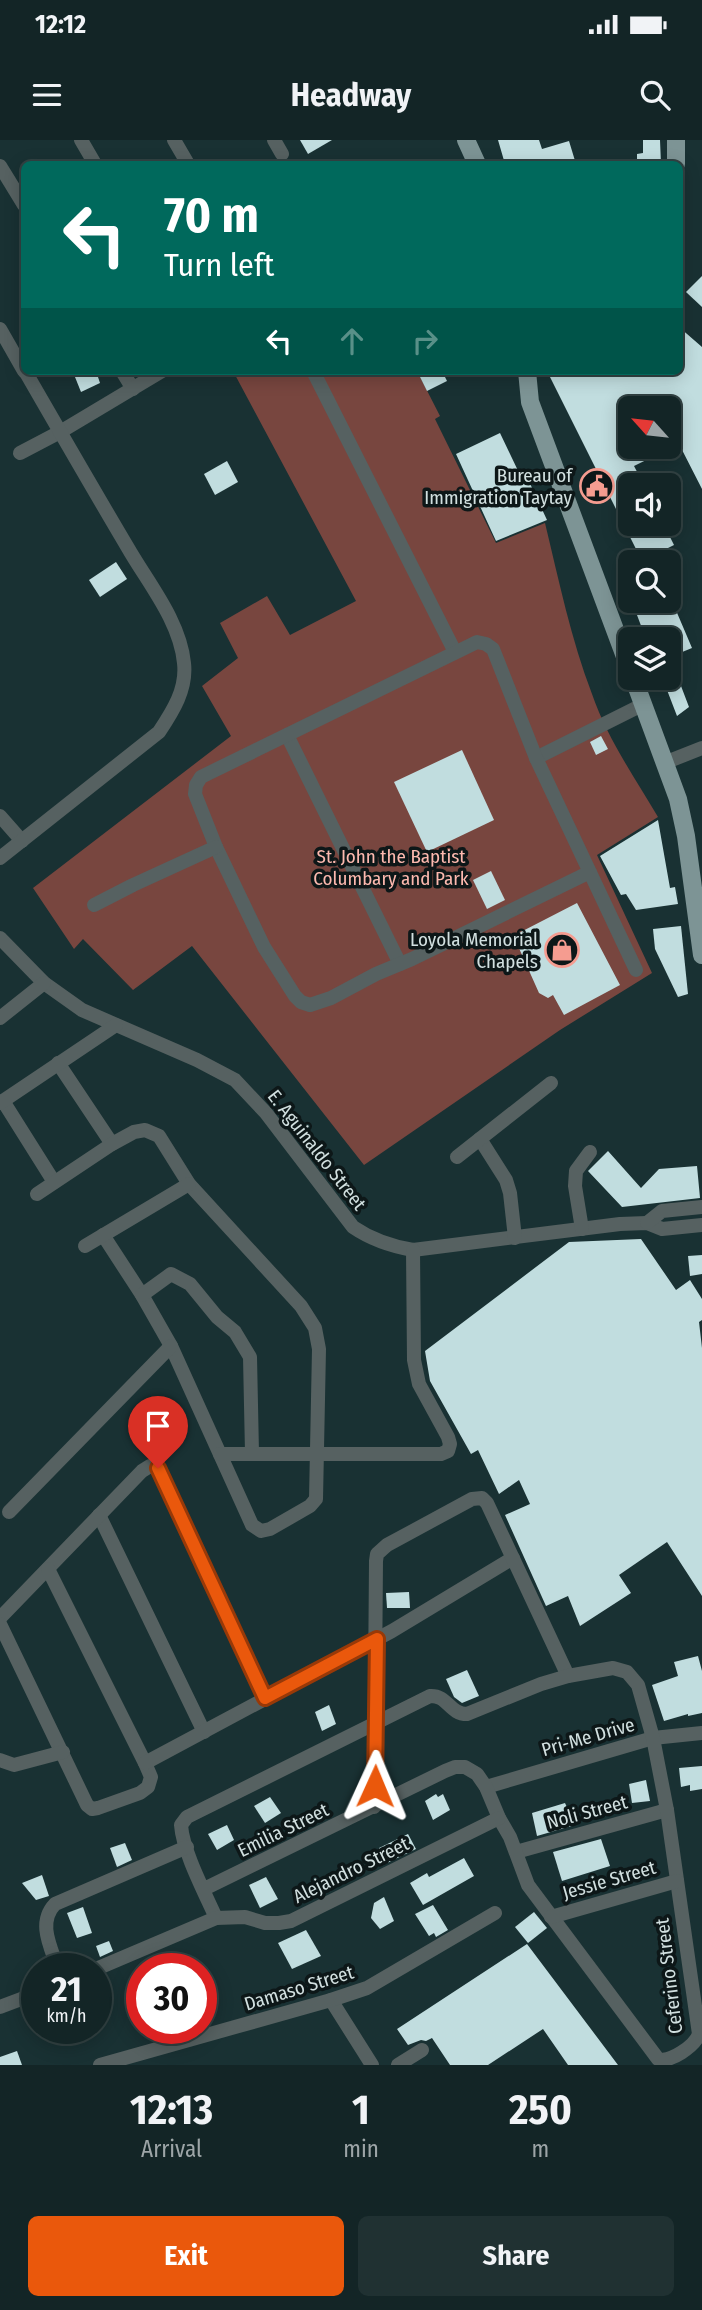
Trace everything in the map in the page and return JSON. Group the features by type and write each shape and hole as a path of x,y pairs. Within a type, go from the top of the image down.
{"main road":[{"path":"466,140 476,161"},
{"path":"676,140 677,161"},
{"path":"527,375 530,402 618,638"},
{"path":"637,690 678,799 686,836 702,955"}],"street":[{"path":"81,140 93,161"},
{"path":"174,140 186,161"},
{"path":"274,140 282,154"},
{"path":"0,166 21,200"},
{"path":"0,328 21,364"},
{"path":"0,858 159,732 183,688 184,664 180,643 171,621 27,375"},
{"path":"124,375 133,389"},
{"path":"20,453 156,375"},
{"path":"315,375 455,653"},
{"path":"590,872 331,998 310,1005 301,1002 264,947 216,847 195,794 196,785 201,777 477,642 486,644 493,649 536,758 590,872 636,970"},
{"path":"536,758 642,705"},
{"path":"287,735 400,964"},
{"path":"664,763 702,748"},
{"path":"0,816 22,841"},
{"path":"94,905 216,847"},
{"name":"E. Aguinaldo Street","path":"0,938 44,983 82,1010 236,1080 266,1113 353,1227 389,1246 413,1251 647,1223 662,1229 702,1225"},
{"path":"0,1018 44,983"},
{"path":"54,1182 1,1102 116,1025"},
{"path":"58,1063 112,1144"},
{"path":"457,1157 551,1083"},
{"path":"37,1194 134,1132 145,1130 159,1136 189,1184 302,1306 314,1328 319,1349 316,1453 318,1486 316,1499 310,1506 270,1529 261,1531 252,1525 171,1346 103,1235"},
{"path":"480,1139 506,1180 515,1238"},
{"path":"582,1229 575,1186 576,1171 590,1152"},
{"path":"85,1246 189,1184"},
{"name":"E. Aguinaldo Street","path":"647,1223 662,1211 702,1206"},
{"path":"220,1454 441,1454 448,1451 448,1437 419,1384 414,1360 413,1251"},
{"path":"142,1295 171,1275 182,1278 217,1317 236,1332 250,1357 252,1452"},
{"path":"9,1512 171,1346"},
{"path":"0,1618 142,1471 150,1466 158,1468 265,1698"},
{"path":"216,1918 187,1847 181,1825 187,1817 376,1722 430,1696 438,1695 458,1714 467,1714 568,1676 482,1498 472,1499 387,1545 377,1554 377,1639 376,1722 374,1807"},
{"path":"99,1515 204,1732"},
{"path":"145,1763 377,1639 513,1558"},
{"path":"0,1624 87,1805 92,1809 140,1793 148,1787 151,1777 145,1763 48,1569"},
{"name":"Ceferino Street","path":"486,1787 528,1885 658,2059 668,2060 693,2044 699,2034 667,1810 653,1738 638,1685 627,1672 613,1668 568,1676"},
{"name":"Pri-Me Drive","path":"486,1787 653,1738 702,1733"},
{"path":"0,1760 14,1765 63,1752"},
{"name":"Emilia Street","path":"204,1889 455,1767 465,1767 477,1774 486,1787"},
{"name":"Noli Street","path":"516,1852 667,1810"},
{"name":"Alejandro Street","path":"112,1962 216,1918 245,1917 272,1923 291,1921 499,1818"},
{"path":"53,1953 46,1932 47,1916 55,1904 187,1847"},
{"name":"Jessie Street","path":"551,1917 677,1881"},
{"name":"Damaso Street","path":"100,2065 367,1988 495,1913"},
{"path":"0,2007 21,1999"},
{"path":"331,2000 372,2065"},
{"path":"398,2065 422,2050"}],"green space":[{"name":"St. John the Baptist Columbary and Park","path":"235,375 419,375 440,416 435,419 496,543 545,523 572,631 598,710 658,817 597,855 652,973 560,1030 364,1165 192,946 133,990 83,939 74,949 33,888 231,736 202,686 238,658 220,623 267,596 290,635 356,601"}],"building":[{"path":"300,140 332,140 308,154"},
{"path":"498,140 539,140 542,149 569,141 575,161 504,161"},
{"path":"643,140 660,140 661,161 637,161 637,154 643,153"},
{"path":"702,276 702,307 686,292"},
{"path":"683,330 702,347 702,489 681,448 681,396 618,396 618,459 648,459 634,466 638,473 618,473 618,513 549,375 683,375"},
{"path":"97,375 100,383 81,392 75,377"},
{"path":"419,375 444,375 447,381 427,391"},
{"path":"500,433 521,477 526,475 547,520 496,541 456,454"},
{"path":"227,461 238,482 215,495 204,474"},
{"path":"630,536 670,536 674,545 664,550 636,550"},
{"path":"116,562 127,579 100,597 89,580"},
{"path":"677,613 692,648 681,652 681,627 642,627 637,615"},
{"path":"681,686 689,707 677,716 667,690 681,690"},
{"path":"601,736 608,749 596,755 590,742"},
{"path":"462,750 494,820 427,852 394,782"},
{"path":"658,820 670,888 675,887 678,904 636,910 626,894 621,895 600,856"},
{"path":"491,871 505,900 487,909 473,880"},
{"name":"Loyola Memorial Chapels","path":"577,903 620,985 564,1015 553,995 548,998 539,993 518,946 516,948 511,937"},
{"path":"681,926 688,994 678,997 655,949 653,929"},
{"path":"608,1151 641,1188 659,1169 697,1166 700,1198 622,1207 588,1171"},
{"path":"641,1239 676,1290 690,1280 702,1299 702,1320 699,1322 702,1348 702,1596 667,1542 619,1575 631,1593 580,1626 568,1596 546,1606 505,1515 530,1504 519,1480 499,1494 478,1450 471,1454 430,1381 425,1351 569,1242"},
{"path":"702,1255 702,1274 690,1276 688,1256"},
{"path":"409,1592 410,1608 387,1608 386,1593"},
{"path":"698,1656 702,1671 702,1713 664,1721 652,1685 678,1676 674,1662"},
{"path":"467,1670 479,1696 462,1703 454,1697 446,1679"},
{"path":"329,1705 336,1724 322,1731 315,1712"},
{"path":"702,1766 702,1789 690,1791 690,1785 681,1787 679,1768"},
{"path":"646,1780 650,1801 632,1803 629,1784"},
{"path":"436,1794 438,1797 443,1794 450,1810 433,1820 425,1801"},
{"path":"270,1797 281,1813 265,1823 254,1806"},
{"path":"565,1803 575,1825 537,1836 532,1813"},
{"path":"227,1825 234,1840 217,1850 208,1834"},
{"path":"408,1834 416,1849 385,1864 379,1854 379,1848"},
{"path":"601,1839 610,1866 562,1881 553,1852"},
{"path":"125,1843 132,1860 117,1867 110,1848"},
{"path":"464,1858 474,1876 423,1905 410,1883 427,1873 429,1877"},
{"path":"42,1875 49,1896 36,1900 22,1883"},
{"path":"266,1877 278,1899 260,1908 249,1885"},
{"path":"384,1897 394,1921 380,1929 371,1918 374,1903"},
{"path":"433,1905 448,1930 436,1937 434,1933 429,1936 415,1914"},
{"path":"83,1907 92,1933 77,1938 67,1913"},
{"path":"534,1912 547,1928 528,1943 515,1927"},
{"path":"306,1930 321,1956 292,1969 278,1943"},
{"path":"109,1941 113,1951 99,1953 96,1946"},
{"path":"527,1944 618,2065 568,2065 543,2029 488,2065 450,2065 432,2038 408,2045 397,2029"},
{"path":"17,2051 22,2065 0,2065 0,2057"}],"place":[{"name":"Bureau of Immigration Taytay","path":"597,486"},
{"name":"Loyola Memorial Chapels","path":"562,950"}],"route":[{"path":"158,1468 265,1698 377,1639 375,1786"}]}
